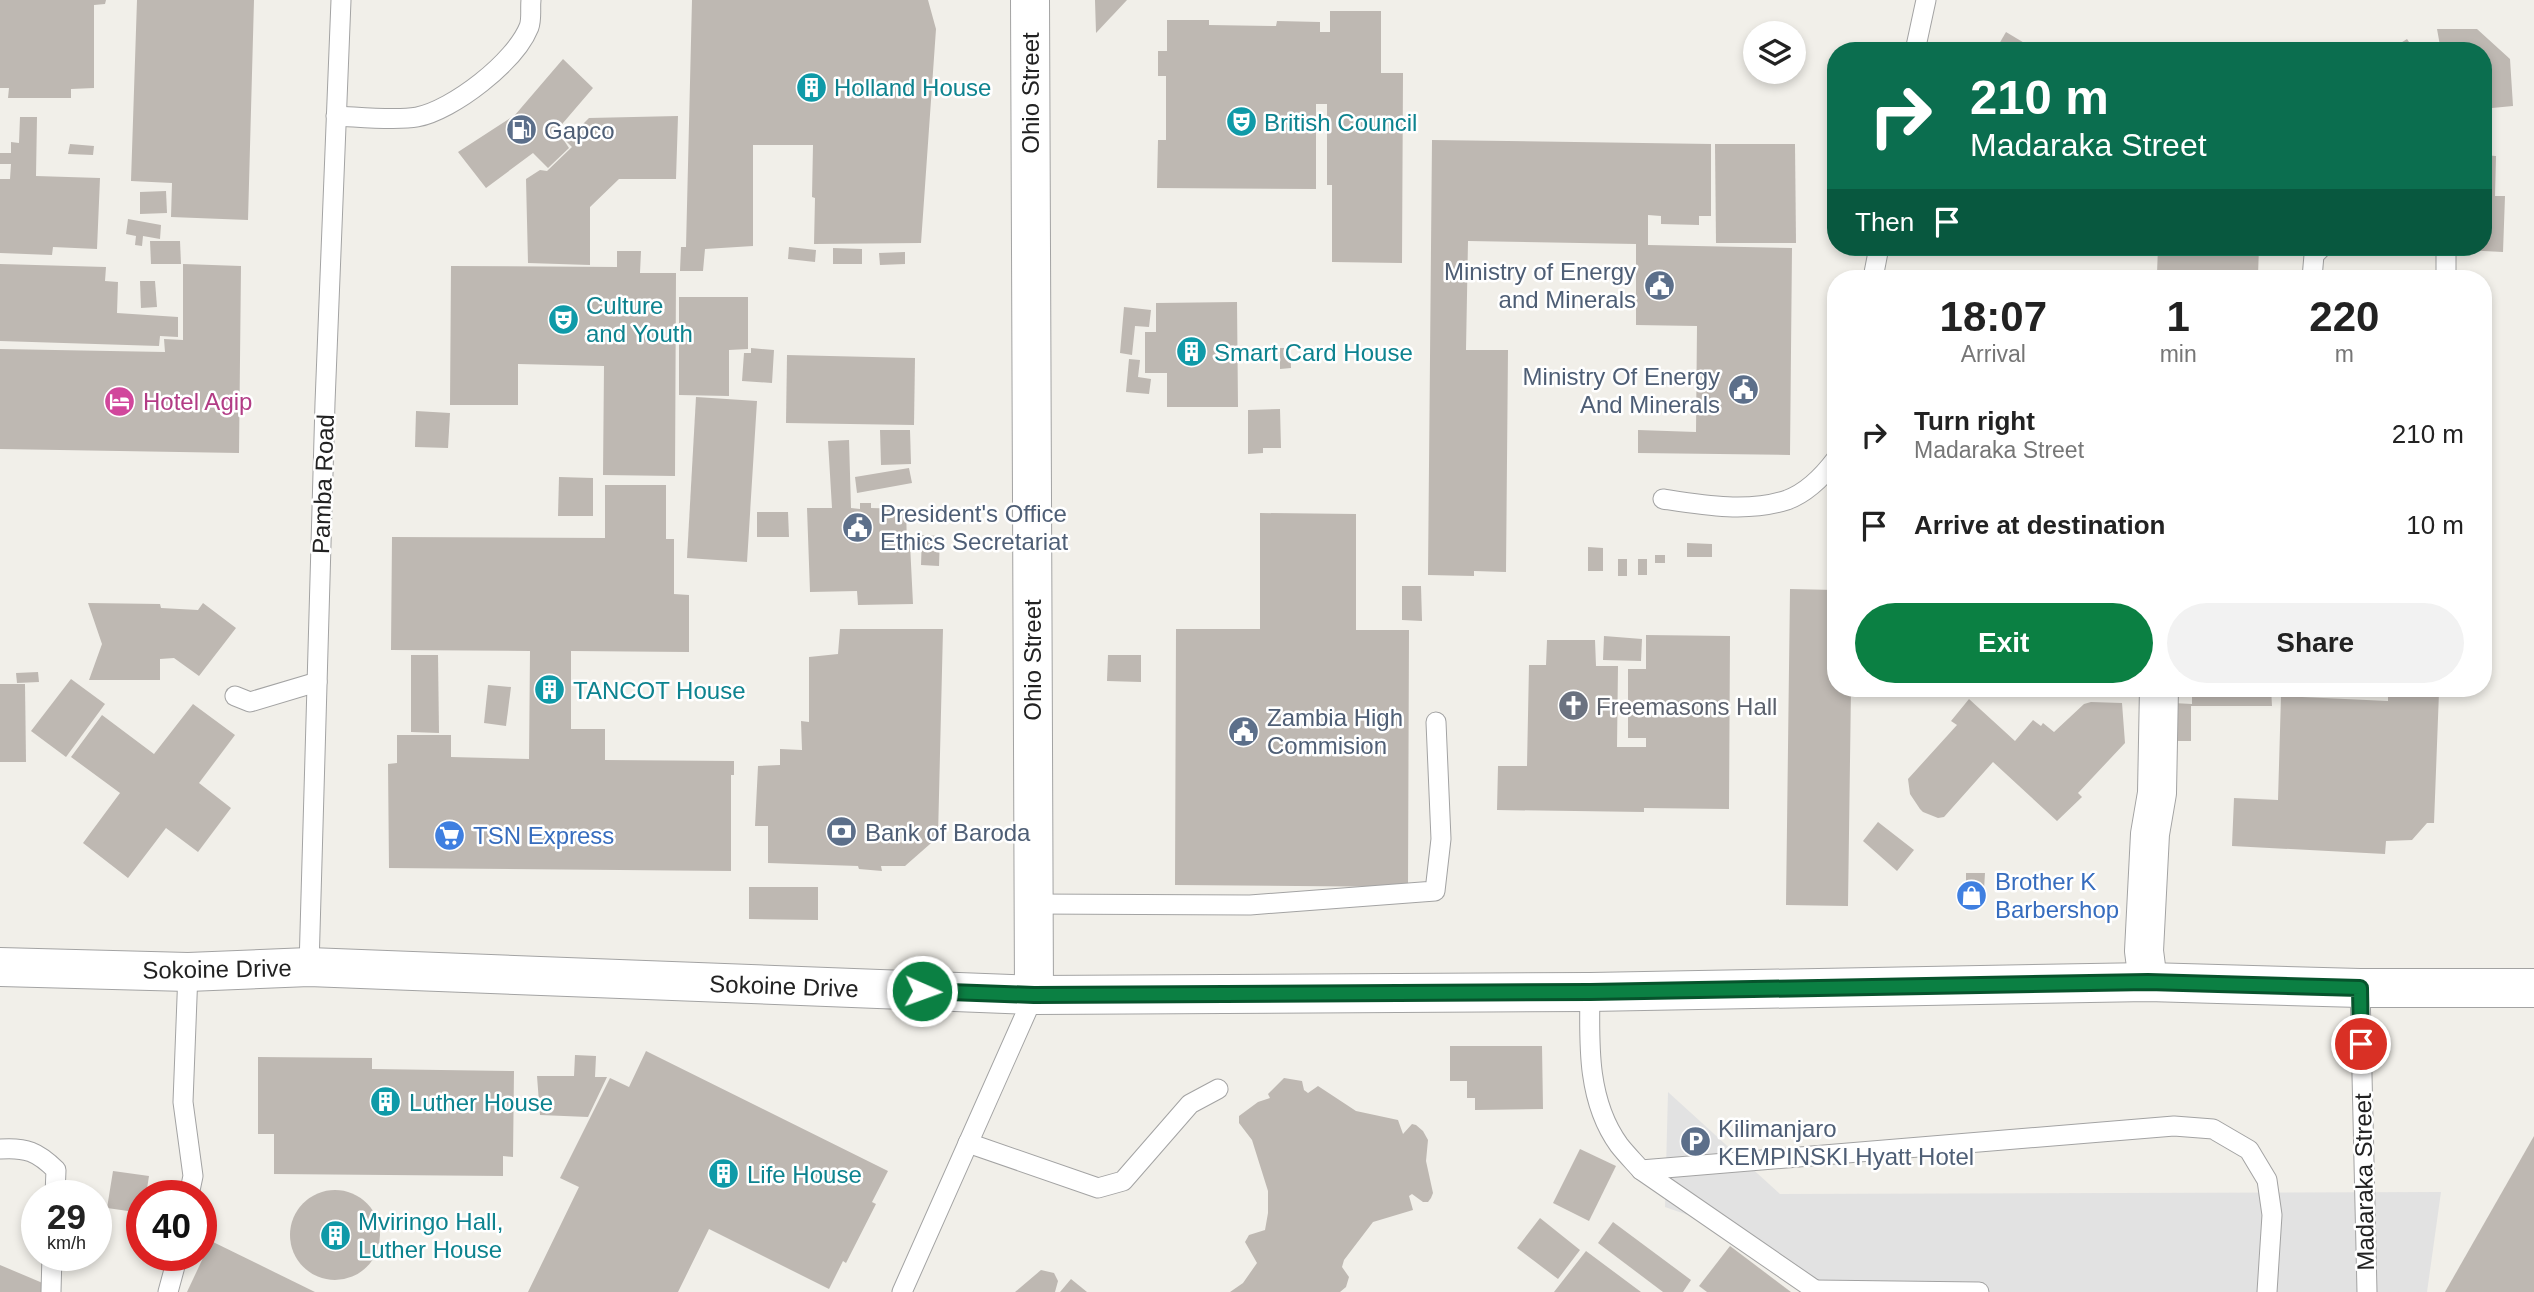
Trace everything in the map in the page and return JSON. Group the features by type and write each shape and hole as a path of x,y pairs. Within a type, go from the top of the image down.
{"street":[{"name":"Ohio Street","path":"1030,0 1034,995"},
{"path":"2148,982 2144,951 2150,834 2157,793 2159,697"},
{"name":"Sokoine Drive","path":"0,967 188,972 309,967 1034,995 1590,992 2148,982 2360,988 2534,988"}],"lane":[{"name":"Pamba Road","path":"309,967 341,0"},
{"path":"336,116 416,117 441,109 461,97 503,62 517,46 529,26 531,0"},
{"path":"1917,42 1926,0"},
{"path":"1662,499 1718,507 1787,500 1827,470"},
{"path":"236,696 250,702 317,682"},
{"path":"1033,904 1250,905 1435,891 1441,839 1436,722"},
{"path":"188,972 183,1102 192,1180"},
{"name":"Madaraka Street","path":"2360,988 2367,1292"},
{"path":"1590,992 1589,1057 1602,1115 1618,1144 1641,1170 1816,1291 1979,1292"},
{"name":"Ohio Street","path":"902,1292 1034,995"},
{"path":"968,1143 1098,1188 1123,1181 1190,1104 1217,1089"},
{"path":"1641,1170 2174,1126 2213,1129 2249,1150 2267,1180 2272,1215 2267,1292"},
{"path":"0,1149 15,1148 41,1155 56,1170 56,1180"},
{"path":"51,1292 52,1271"},
{"path":"168,1292 174,1271"}],"shaded area":[{"name":"Kilimanjaro KEMPINSKI Hyatt Hotel","path":"1668,1092 1780,1194 2441,1192 2427,1292 1838,1292 1745,1235 1665,1207"}],"building":[{"path":"0,0 106,0 105,4 94,5 94,88 71,89 71,98 8,98 9,88 0,88"},
{"path":"137,0 254,0 248,220 171,217 172,183 131,181"},
{"name":"Holland House","path":"692,0 928,0 936,29 921,243 814,244 813,145 753,145 753,246 705,249 703,271 680,271 681,247 686,247"},
{"path":"1095,0 1127,0 1096,33"},
{"name":"British Council","path":"1330,11 1381,11 1381,73 1403,73 1402,263 1332,262 1332,185 1327,185 1327,104 1316,104 1316,189 1157,188 1158,140 1166,140 1166,76 1158,76 1158,51 1167,51 1167,20 1209,20 1209,25 1276,26 1277,21 1320,22 1320,32 1330,32"},
{"path":"2437,29 2477,29 2491,42 2439,42"},
{"path":"2006,32 2023,42 2000,42"},
{"path":"2492,43 2510,59 2513,106 2492,108"},
{"path":"563,59 593,88 557,130 569,148 548,168 533,153 486,188 458,152 515,115"},
{"path":"678,116 676,179 619,179 590,207 590,265 528,263 526,179 540,170 547,171 572,147 566,141 589,118"},
{"path":"20,117 37,117 36,176 100,178 97,249 53,247 52,255 0,253 0,179 10,179 11,164 0,164 0,153 11,153 11,142 19,143"},
{"name":"Ministry Of Energy And Minerals","path":"1432,140 1711,144 1711,216 1699,216 1699,225 1661,224 1661,216 1648,215 1648,245 1792,248 1790,455 1638,453 1638,430 1696,432 1697,326 1636,325 1636,244 1468,241 1466,350 1508,350 1506,572 1474,571 1474,576 1428,575"},
{"path":"70,144 94,146 93,155 68,154"},
{"path":"1715,144 1795,144 1796,243 1716,243"},
{"path":"2492,156 2496,156 2495,196 2505,196 2503,252 2492,251"},
{"path":"166,191 167,213 140,214 140,192"},
{"path":"128,219 161,225 160,239 143,236 142,246 135,245 136,236 126,234"},
{"path":"150,241 180,241 181,264 151,264"},
{"path":"789,247 816,250 815,262 788,259"},
{"path":"833,248 862,249 862,264 833,264"},
{"name":"Culture and Youth","path":"617,251 641,251 640,273 676,273 675,476 603,475 604,366 518,364 518,405 450,405 451,266 617,267"},
{"path":"905,252 905,264 880,265 879,253"},
{"path":"2158,256 2259,256 2258,270 2157,270"},
{"path":"0,264 106,267 105,281 118,282 117,313 178,317 178,337 160,336 159,346 0,341"},
{"name":"Hotel Agip","path":"183,264 241,266 239,453 0,449 0,349 165,352 164,339 183,340"},
{"path":"140,281 155,281 157,307 141,308"},
{"path":"679,297 748,297 748,349 729,350 729,396 679,395"},
{"name":"Smart Card House","path":"1237,302 1238,407 1167,407 1167,373 1145,373 1145,332 1156,332 1156,303"},
{"path":"1124,307 1151,310 1149,327 1135,326 1132,355 1120,353"},
{"path":"751,348 774,350 772,383 742,381 744,353 751,353"},
{"path":"1280,348 1290,348 1291,368 1280,369"},
{"path":"787,355 915,358 914,425 786,423"},
{"path":"1129,359 1140,360 1138,377 1151,379 1149,394 1126,392"},
{"path":"696,397 757,401 747,562 687,558"},
{"path":"1280,409 1281,448 1263,448 1263,453 1248,454 1248,410"},
{"path":"416,411 450,413 448,448 415,447"},
{"name":"President's Office Ethics Secretariat","path":"880,430 910,430 911,464 881,465"},
{"name":"President's Office Ethics Secretariat","path":"849,440 851,508 860,509 860,503 871,503 871,508 906,509 913,604 858,605 857,591 810,592 807,508 832,508 828,441"},
{"path":"909,468 912,483 857,493 855,477"},
{"path":"559,477 593,478 593,516 558,516"},
{"name":"TANCOT House","path":"605,485 666,485 666,539 674,539 674,594 689,595 689,652 571,651 571,729 605,729 605,760 734,761 734,775 731,775 731,871 389,868 388,764 397,763 397,735 451,735 451,757 529,759 530,651 391,650 392,537 605,538"},
{"path":"757,512 788,512 789,537 757,537"},
{"path":"1260,513 1356,514 1356,630 1409,630 1408,887 1175,885 1176,629 1260,629"},
{"path":"922,535 940,536 939,566 921,565"},
{"path":"1687,543 1712,544 1712,557 1687,557"},
{"path":"1588,547 1603,548 1603,571 1588,571"},
{"path":"1655,555 1665,555 1665,563 1655,563"},
{"path":"1618,559 1627,559 1627,576 1618,576"},
{"path":"1638,559 1647,559 1647,575 1638,575"},
{"path":"1402,586 1421,586 1422,621 1402,620"},
{"path":"1790,589 1827,590 1827,697 1851,697 1848,906 1786,905"},
{"path":"88,603 160,604 161,608 198,610 203,603 236,628 199,676 174,658 160,659 160,680 89,680 102,644"},
{"path":"840,629 943,629 938,837 905,866 881,866 882,871 859,869 858,866 768,863 768,826 755,826 758,766 780,765 780,749 802,750 801,721 809,722 809,657 838,654"},
{"path":"1646,635 1730,636 1729,809 1644,808 1644,812 1497,810 1498,766 1527,766 1529,665 1546,665 1547,640 1595,640 1596,666 1618,666 1617,747 1646,747 1646,738 1628,738 1628,669 1646,669"},
{"path":"1604,636 1642,639 1641,661 1603,660"},
{"path":"411,655 438,655 439,733 411,732"},
{"path":"1108,655 1141,655 1141,682 1107,681"},
{"path":"38,672 39,682 17,683 16,673"},
{"path":"71,679 105,704 66,757 31,731"},
{"path":"0,684 25,684 26,762 0,762"},
{"path":"488,685 511,687 506,726 484,723"},
{"path":"2192,697 2272,697 2272,706 2191,706 2191,741 2171,741 2173,703 2192,704"},
{"path":"2281,697 2388,701 2388,697 2439,697 2434,823 2427,823 2412,840 2386,841 2385,854 2232,846 2234,798 2278,800"},
{"path":"1969,699 2015,741 2033,720 2041,726 2043,723 2054,732 2084,704 2122,703 2125,743 2078,793 2082,797 2057,821 1993,762 1944,817 1938,818 1920,809 1910,794 1908,779 1957,725 1951,721"},
{"path":"193,704 235,735 199,783 231,808 198,852 166,828 128,878 83,843 120,793 71,757 102,715 154,754"},
{"path":"1878,822 1914,850 1897,871 1863,841"},
{"name":"Brother K Barbershop","path":"1966,873 1985,873 1983,906 1959,905 1960,884 1966,885"},
{"path":"749,887 818,887 818,920 749,919"},
{"path":"1450,1046 1542,1046 1543,1109 1475,1110 1475,1098 1467,1098 1467,1081 1450,1081"},
{"name":"Life House","path":"646,1051 888,1171 872,1202 876,1204 846,1263 843,1261 829,1289 709,1229 678,1292 528,1292 579,1187 560,1178 610,1078 629,1087"},
{"path":"575,1055 596,1056 595,1077 607,1077 588,1117 540,1115 537,1076 574,1076"},
{"name":"Luther House","path":"258,1057 372,1058 372,1069 514,1071 513,1157 503,1156 503,1176 274,1174 274,1134 258,1134"},
{"path":"1284,1078 1302,1081 1304,1090 1308,1093 1318,1086 1356,1111 1398,1120 1403,1134 1412,1124 1416,1125 1428,1140 1426,1161 1433,1193 1431,1198 1428,1202 1423,1202 1412,1194 1409,1196 1413,1210 1373,1222 1344,1260 1342,1267 1349,1277 1346,1287 1340,1292 1230,1292 1243,1283 1257,1263 1245,1242 1249,1235 1265,1230 1268,1213 1268,1191 1252,1140 1239,1123 1239,1116 1258,1102 1270,1098 1268,1094"},
{"path":"2534,1136 2534,1292 2445,1292"},
{"path":"1580,1149 1616,1166 1589,1221 1553,1203"},
{"path":"113,1171 149,1176 148,1180 126,1180 126,1211 112,1209"},
{"name":"Mviringo Hall, Luther House","path":"335,1190 352,1193 367,1203 377,1218 380,1235 377,1252 367,1267 352,1277 335,1280 318,1277 303,1267 293,1252 290,1235 293,1218 303,1203 318,1193"},
{"path":"1540,1218 1580,1250 1558,1279 1517,1248"},
{"path":"1613,1222 1691,1280 1683,1292 1663,1292 1598,1243"},
{"path":"217,1244 315,1292 187,1292 197,1271 217,1271"},
{"path":"1730,1246 1791,1292 1707,1292 1699,1286"},
{"path":"1586,1251 1641,1292 1554,1292"},
{"path":"0,1265 45,1284 42,1292 0,1292"},
{"path":"1041,1270 1054,1273 1058,1281 1055,1292 1015,1292"},
{"path":"1071,1279 1087,1292 1060,1292"}],"place":[{"name":"Holland House","path":"811,87"},
{"name":"British Council","path":"1241,122"},
{"name":"Gapco","path":"521,130"},
{"name":"Ministry of Energy and Minerals","path":"1659,285"},
{"name":"Culture and Youth","path":"563,319"},
{"name":"Smart Card House","path":"1191,352"},
{"name":"Ministry Of Energy And Minerals","path":"1743,390"},
{"name":"Hotel Agip","path":"120,401"},
{"name":"President's Office Ethics Secretariat","path":"857,527"},
{"name":"TANCOT House","path":"550,690"},
{"name":"Freemasons Hall","path":"1573,706"},
{"name":"Zambia High Commision","path":"1244,731"},
{"name":"Bank of Baroda","path":"842,832"},
{"name":"TSN Express","path":"450,835"},
{"name":"Brother K Barbershop","path":"1972,895"},
{"name":"Luther House","path":"386,1102"},
{"name":"Kilimanjaro KEMPINSKI Hyatt Hotel","path":"1695,1142"},
{"name":"Life House","path":"724,1174"},
{"name":"Mviringo Hall, Luther House","path":"335,1235"}],"route":[{"path":"922,991 1034,995 1590,992 2148,982 2360,988 2361,1044"}]}
